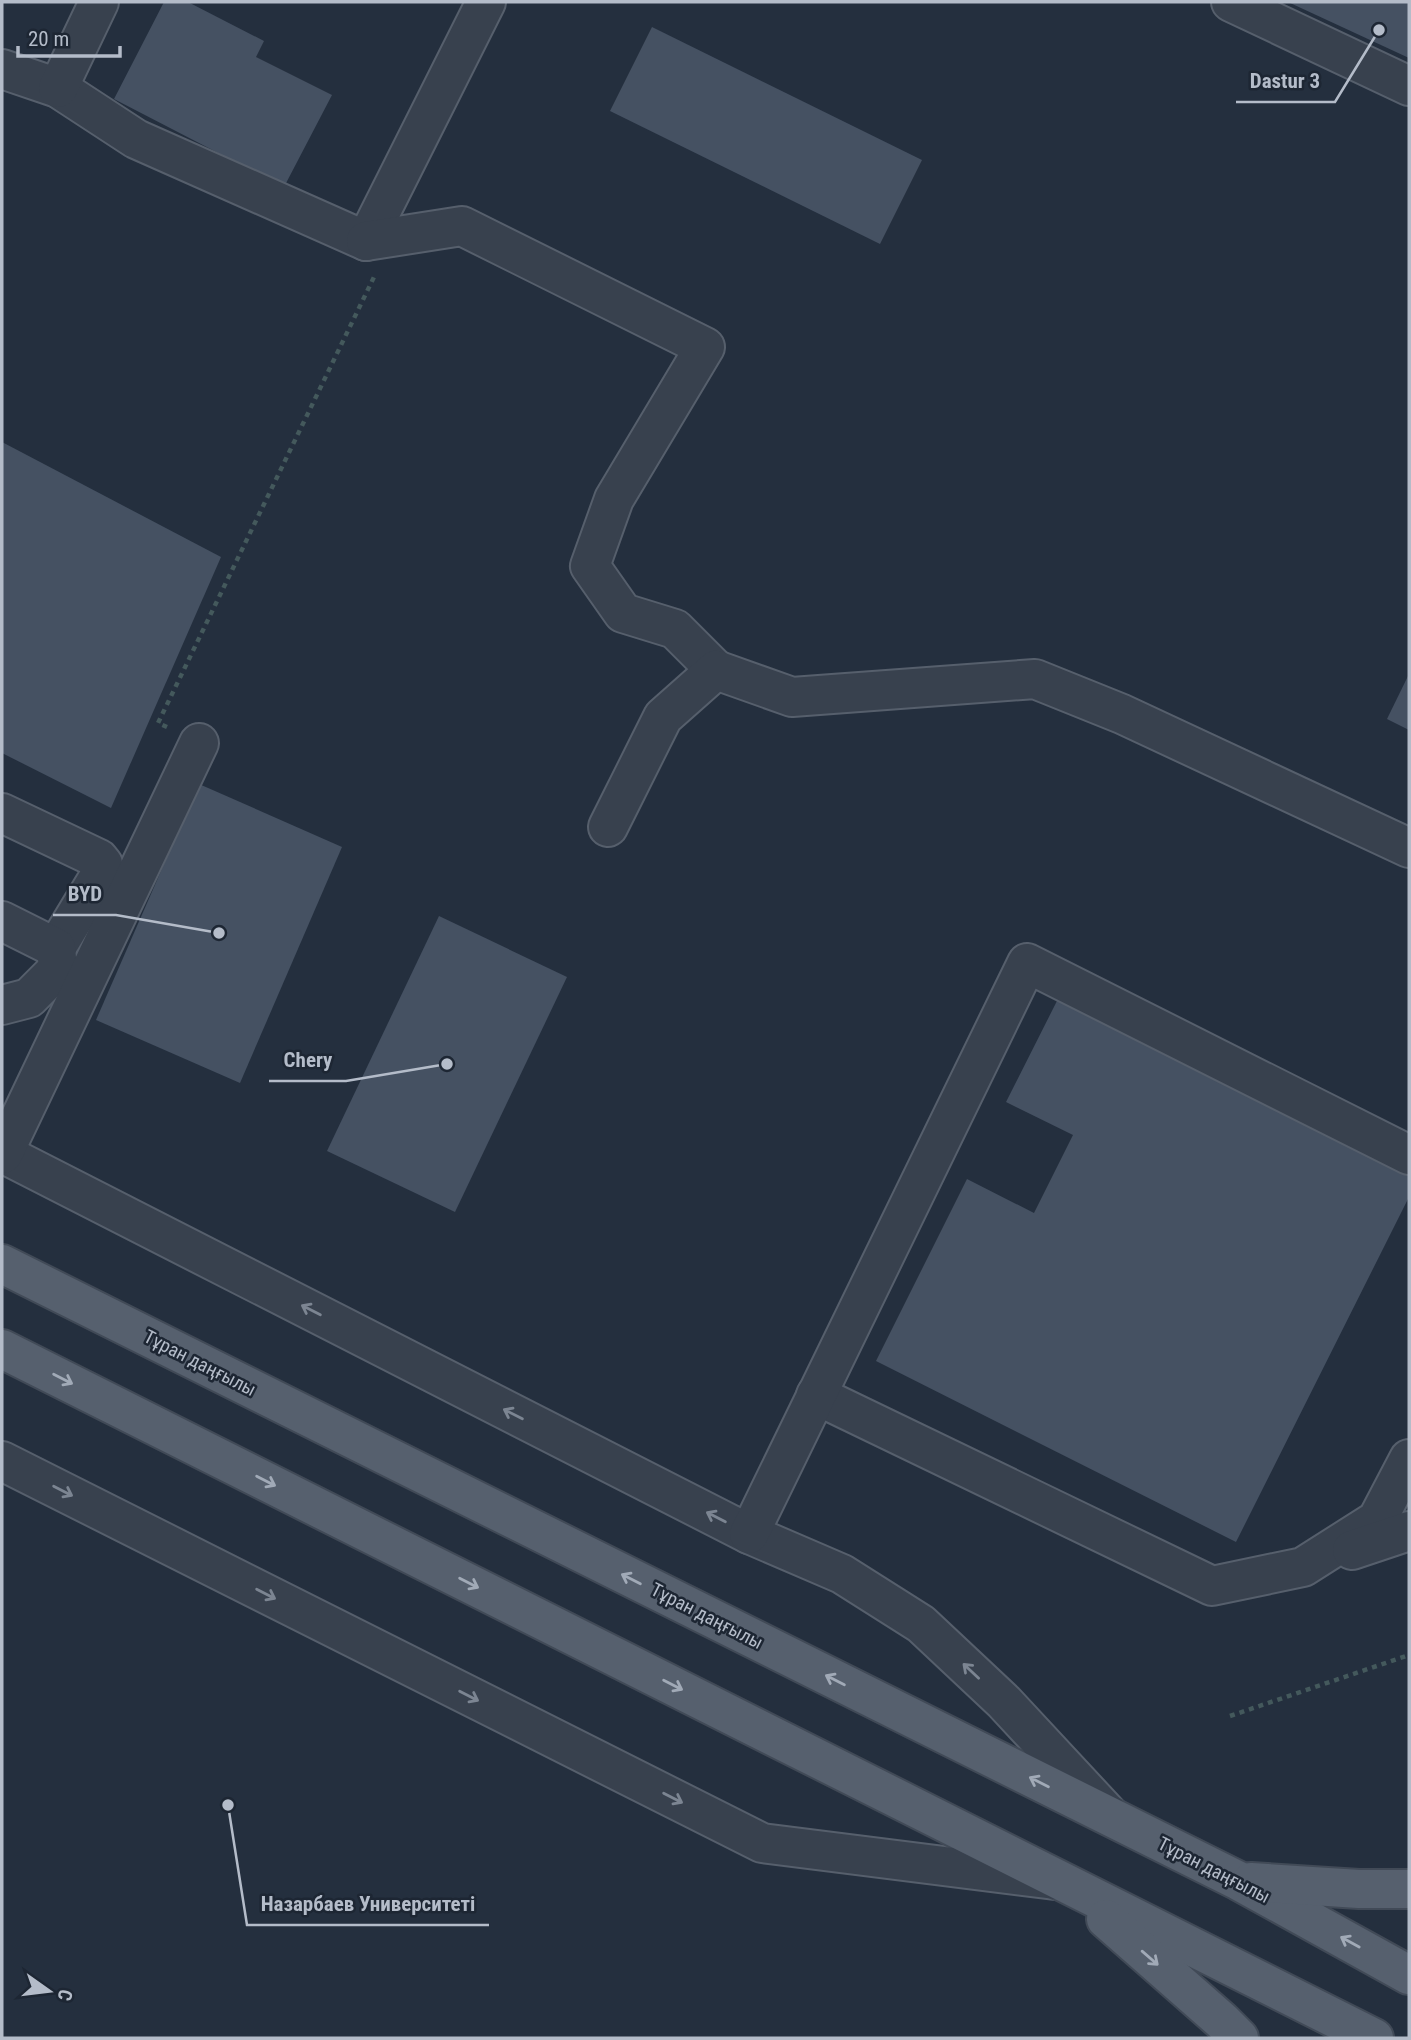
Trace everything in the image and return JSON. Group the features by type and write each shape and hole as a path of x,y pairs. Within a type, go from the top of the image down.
{"main road":[{"name":"Тұран даңғылы","path":"2,1264 1239,1881 1409,1975"},
{"path":"2,1349 1374,2038"},
{"path":"1062,1881 1239,2038"},
{"path":"1239,1881 1359,1889 1409,1889"}],"lane":[{"path":"58,88 99,2"},
{"path":"380,238 486,2"},
{"path":"1231,2 1409,86"},
{"path":"2,69 58,88 136,139 380,238 462,226 705,347 614,499 590,566 623,613 675,629 716,670 792,697 1035,679 1122,714 1409,848"},
{"path":"608,827 663,717 716,670"},
{"path":"199,743 2,1153 749,1534 842,1574 921,1624 1004,1702 1113,1819"},
{"path":"2,813 99,859 103,864 102,872 56,948 58,969 29,998 2,1005"},
{"path":"2,921 56,948"},
{"path":"749,1534 1027,963 1409,1155"},
{"path":"816,1395 1212,1586 1303,1567 1409,1531"},
{"path":"1303,1567 1377,1520 1409,1459"},
{"path":"2,1461 762,1843 1062,1881"}],"path":[{"path":"199,743 158,723 380,238"},
{"path":"1230,1716 1409,1655"}],"building":[{"path":"164,2 188,2 264,41 256,57 332,95 284,187 114,99"},
{"path":"1288,2 1409,2 1409,58"},
{"path":"652,27 922,160 880,244 610,111"},
{"path":"2,442 221,557 111,808 2,753"},
{"path":"1409,674 1409,730 1387,719"},
{"path":"199,784 342,847 240,1083 96,1020"},
{"path":"439,916 567,977 455,1212 327,1151"},
{"path":"1061,993 1409,1169 1409,1197 1236,1542 876,1361 967,1179 1034,1213 1073,1135 1006,1102"}],"place":[{"name":"Dastur 3","path":"1379,30"},
{"name":"BYD","path":"219,933"},
{"name":"Chery","path":"447,1064"},
{"name":"Назарбаев Университеті","path":"228,1805"}]}
